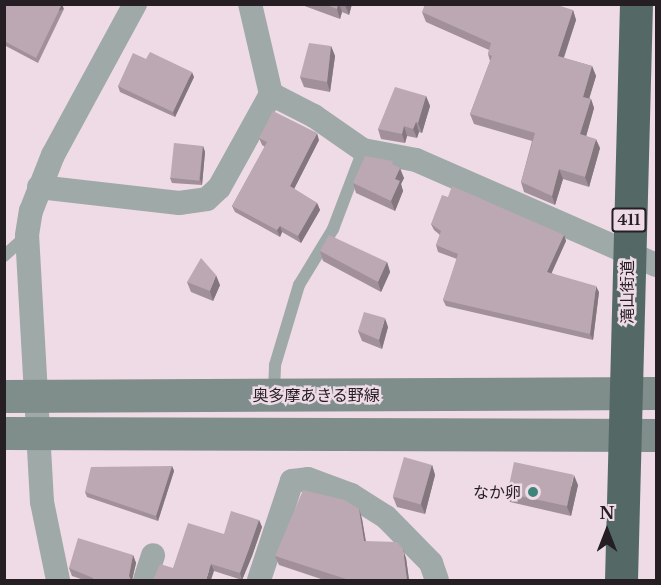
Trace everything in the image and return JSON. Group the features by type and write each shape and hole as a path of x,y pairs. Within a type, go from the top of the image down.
{"highway":[{"name":"滝山街道","path":"621,580 641,435 642,393 628,251 636,4"}],"main road":[{"name":"奥多摩あきる野線","path":"19,396 642,393"},
{"path":"4,433 641,435"}],"street":[{"path":"58,580 42,502 38,433 19,396 27,235 39,187 92,79 135,4"},
{"path":"39,187 179,203 207,199 219,188 271,94 250,4"},
{"path":"271,94 314,116 363,150 416,160 657,265"},
{"path":"259,580 292,481 309,479 351,495 386,517 431,563 437,580"},
{"path":"145,580 153,555"}],"lane":[{"path":"274,395 275,365 299,285 333,229 363,150"},
{"path":"4,256 27,235"}],"building":[{"path":"4,4 62,4 36,58 4,41"},
{"path":"324,4 338,4 337,9"},
{"path":"425,4 554,4 573,10 558,56 592,66 583,97 591,99 580,134 596,139 585,177 559,169 552,196 521,182 535,133 470,114 492,56 488,54 491,43 422,12"},
{"path":"309,43 331,46 327,82 300,77"},
{"path":"150,52 192,72 173,112 118,86 133,53 146,59"},
{"path":"395,87 426,96 418,123 416,122 413,129 404,126 402,134 378,129"},
{"path":"273,111 317,133 290,186 317,203 298,236 280,226 277,230 232,206 267,142 259,138"},
{"path":"174,143 203,146 199,181 170,178"},
{"path":"365,156 393,161 392,164 400,168 395,179 400,181 391,201 353,183"},
{"path":"452,186 564,235 547,272 596,286 590,334 443,300 458,254 436,245 441,231 431,224 442,195 448,197"},
{"path":"329,235 387,262 378,282 320,251"},
{"path":"201,258 216,275 210,291 187,282"},
{"path":"364,312 385,318 379,340 358,331"},
{"path":"404,457 432,465 421,504 393,496"},
{"path":"514,462 574,475 567,506 507,493"},
{"path":"172,466 156,516 85,492 91,467"},
{"path":"303,490 345,500 359,509 364,541 397,542 403,549 407,580 349,580 275,556"},
{"path":"231,511 259,520 240,573 211,564 206,580 153,580 160,564 173,568 188,523 224,534"},
{"path":"78,538 133,555 129,576 131,580 93,580 69,568"}],"place":[{"name":"なか卵","path":"533,492"}]}
